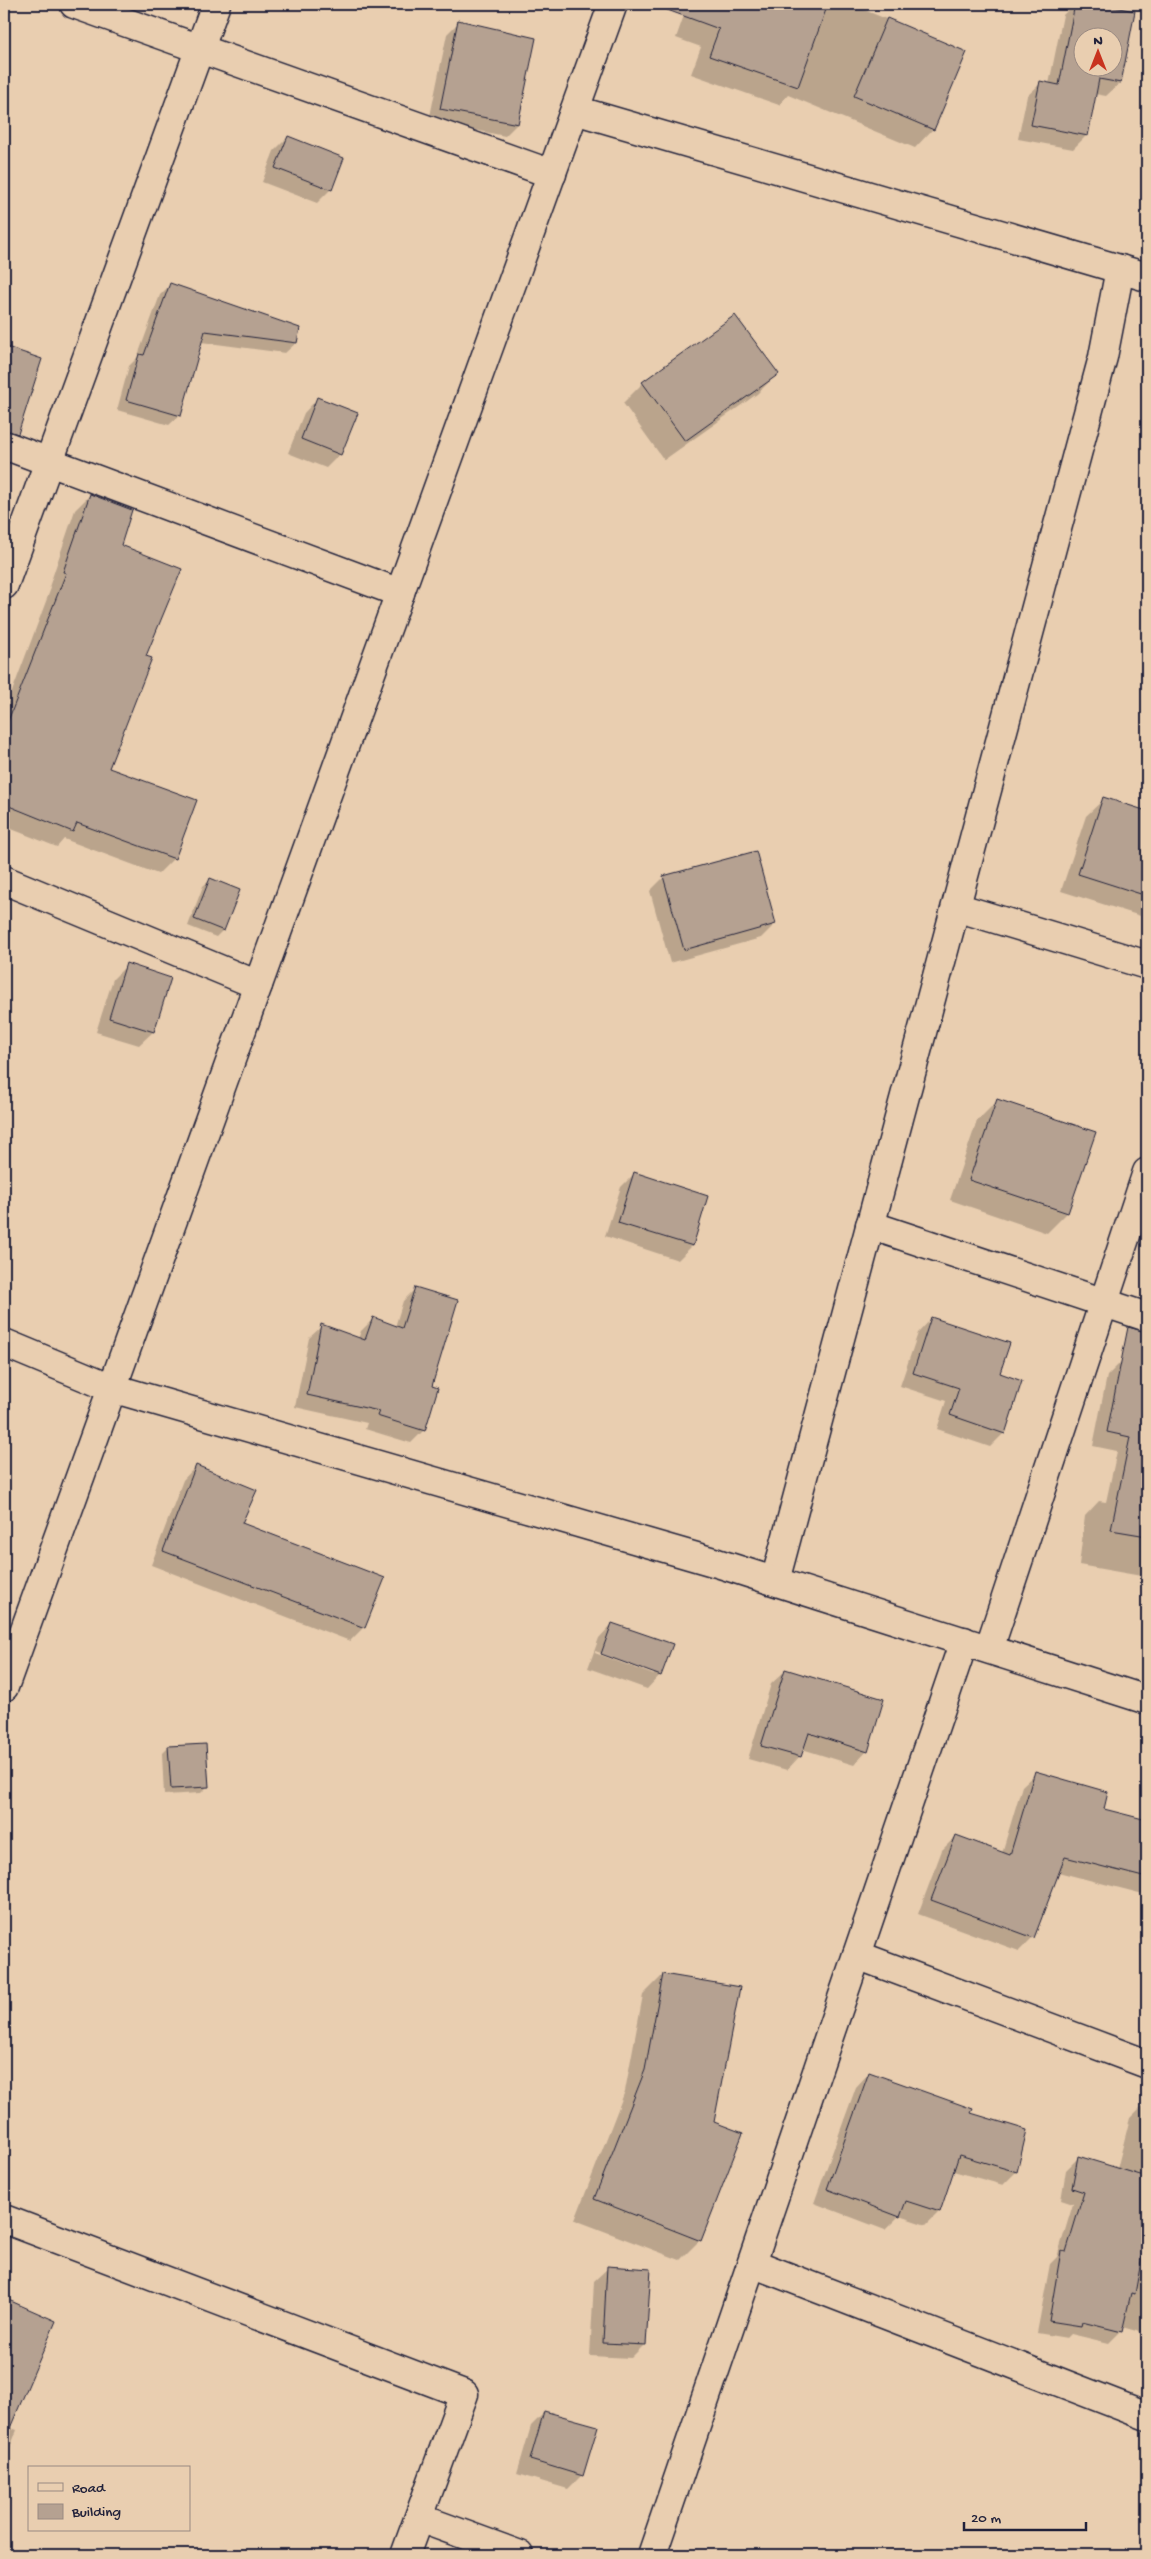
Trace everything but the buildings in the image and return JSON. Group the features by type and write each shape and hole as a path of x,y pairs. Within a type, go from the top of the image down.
{"street":[{"path":"74,4 552,174"},
{"path":"4,585 216,4"},
{"path":"4,1687 613,4"},
{"path":"575,110 1147,277"},
{"path":"775,1581 1103,358 1120,269"},
{"path":"4,445 400,592"},
{"path":"4,880 258,985"},
{"path":"956,907 1147,965"},
{"path":"989,1649 1147,1172"},
{"path":"870,1225 1147,1317"},
{"path":"4,1343 112,1388 775,1581 1147,1700"},
{"path":"652,2555 964,1641"},
{"path":"857,1955 1147,2064"},
{"path":"4,2219 464,2394 405,2555"},
{"path":"752,2263 1147,2416"},
{"path":"419,2518 520,2555"}]}
